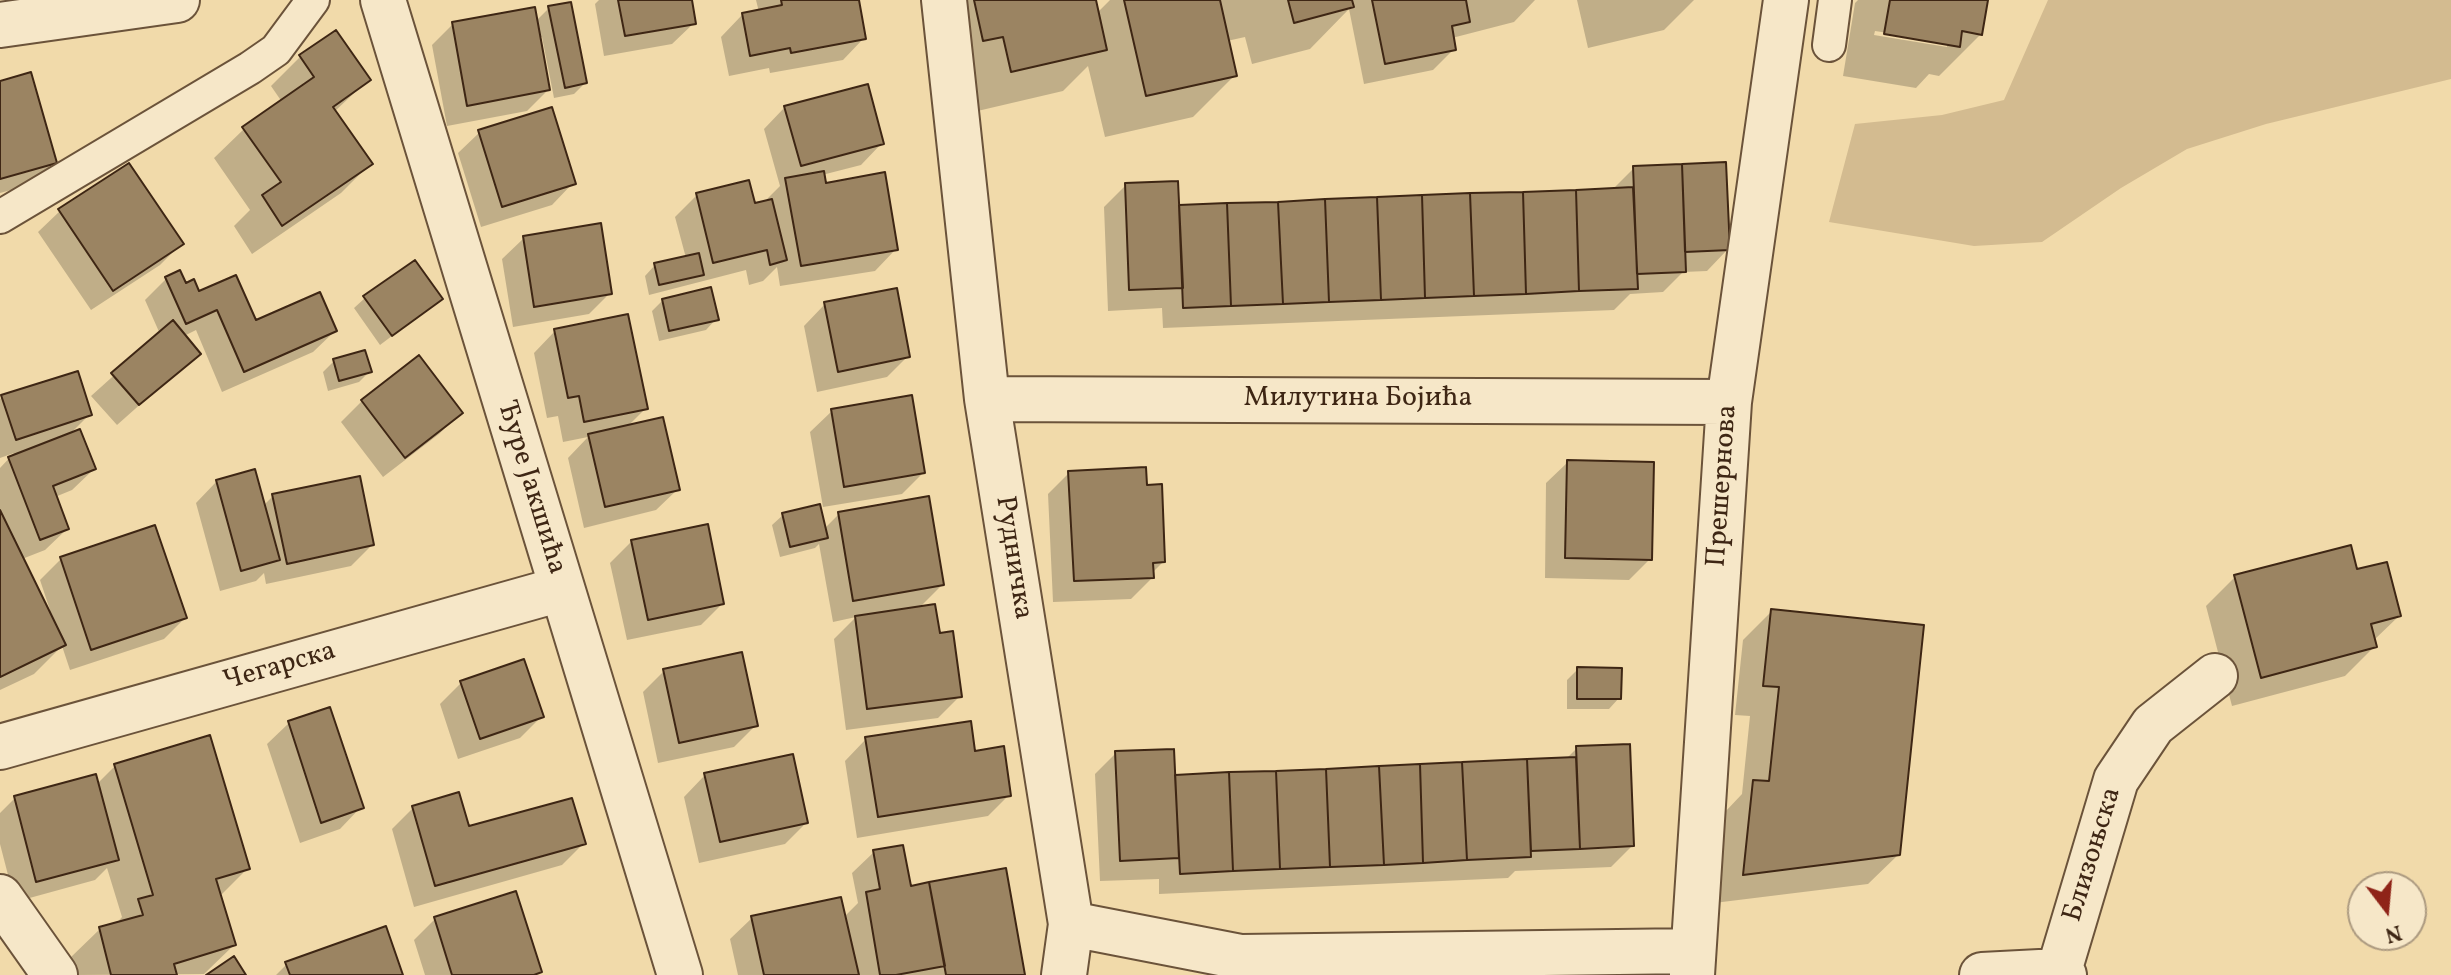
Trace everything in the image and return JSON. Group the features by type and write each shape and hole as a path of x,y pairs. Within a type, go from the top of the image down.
{"street":[{"path":"0,25 177,0"},
{"name":"Ђуре Јакшића","path":"383,0 680,975"},
{"name":"Рудничка","path":"944,0 987,399 1071,924 1064,975"},
{"name":"Прешернова","path":"1692,963 1729,402 1786,0"},
{"name":"Милутина Бојића","path":"987,399 1729,402"},
{"name":"Чегарска","path":"0,747 561,589"},
{"name":"Близоњска","path":"2062,973 2116,780 2153,725 2215,676"},
{"path":"0,897 55,975"},
{"path":"1071,924 1241,966 1692,963"},
{"path":"1982,975 2062,973"}],"lane":[{"path":"0,217 276,50 313,0"},
{"path":"1829,45 1835,0"}],"shaded area":[{"path":"2048,0 2451,0 2451,79 2266,124 2187,149 2121,188 2042,242 1974,246 1829,222 1855,124 1942,115 2004,100"}],"building":[{"path":"618,0 692,0 696,24 625,36"},
{"path":"781,0 859,0 866,39 791,53 790,48 750,56 742,13 782,5"},
{"path":"974,0 1096,0 1107,50 1011,72 1003,37 983,41"},
{"path":"1124,0 1220,0 1237,76 1146,96"},
{"path":"1288,0 1352,0 1354,7 1294,23"},
{"path":"1372,0 1466,0 1470,22 1452,26 1456,50 1385,64"},
{"path":"1890,0 1988,0 1982,35 1962,31 1960,47 1884,34"},
{"path":"571,2 587,83 565,88 548,6"},
{"path":"535,7 550,90 467,106 452,22"},
{"path":"336,30 371,80 333,107 373,164 282,226 262,195 281,182 242,127 314,77 299,55"},
{"path":"31,72 57,163 0,179 0,81"},
{"path":"868,84 884,144 801,166 784,106"},
{"path":"552,107 576,184 502,207 478,130"},
{"path":"1726,162 1730,250 1685,252 1682,164"},
{"path":"129,163 184,244 113,291 58,209"},
{"path":"1682,164 1686,272 1637,274 1633,166"},
{"path":"824,171 826,183 885,172 898,250 801,266 785,178"},
{"path":"749,180 755,203 772,199 787,260 770,265 767,250 713,263 696,193"},
{"path":"1178,181 1183,288 1129,290 1125,183"},
{"path":"1633,187 1638,289 1579,291 1576,190"},
{"path":"1576,190 1579,291 1526,294 1523,192"},
{"path":"1523,192 1526,294 1474,296 1470,193"},
{"path":"1470,193 1474,296 1425,298 1422,195"},
{"path":"1422,195 1425,298 1381,300 1377,197"},
{"path":"1377,197 1381,300 1329,302 1325,199"},
{"path":"1325,199 1329,302 1283,304 1278,202"},
{"path":"1278,202 1283,304 1231,306 1227,203"},
{"path":"1227,203 1231,306 1183,308 1179,205"},
{"path":"601,223 612,294 534,307 523,236"},
{"path":"699,253 704,275 659,285 654,263"},
{"path":"415,260 443,299 392,336 363,296"},
{"path":"180,270 186,283 194,279 199,291 236,275 256,320 320,292 337,331 244,372 217,310 186,324 165,277"},
{"path":"711,287 719,320 669,331 662,299"},
{"path":"897,288 910,357 838,372 824,302"},
{"path":"628,314 648,409 584,422 579,396 568,398 554,329"},
{"path":"173,320 201,354 139,405 111,373"},
{"path":"365,350 372,372 339,381 333,359"},
{"path":"419,355 463,413 405,458 361,400"},
{"path":"78,371 92,415 16,440 1,395"},
{"path":"912,395 925,473 844,487 831,409"},
{"path":"663,417 680,490 605,507 588,434"},
{"path":"80,429 96,469 53,486 69,529 40,540 8,457"},
{"path":"1567,460 1654,462 1652,560 1565,558"},
{"path":"1146,467 1147,485 1162,484 1165,562 1153,563 1154,578 1074,581 1068,471"},
{"path":"255,469 280,560 241,571 216,480"},
{"path":"360,476 374,545 287,564 272,494"},
{"path":"929,496 944,585 853,601 838,512"},
{"path":"820,504 828,538 790,547 782,513"},
{"path":"0,510 66,645 0,677"},
{"path":"708,524 724,604 648,620 631,540"},
{"path":"155,525 187,618 91,650 60,557"},
{"path":"2351,545 2357,569 2387,562 2401,616 2371,624 2377,647 2261,678 2234,575"},
{"path":"935,604 940,633 953,631 962,697 867,709 855,616"},
{"path":"1771,609 1924,625 1900,855 1743,875 1753,780 1769,781 1779,687 1763,686"},
{"path":"742,652 758,726 679,743 663,669"},
{"path":"524,659 544,717 480,739 460,681"},
{"path":"1577,667 1622,668 1621,699 1577,699"},
{"path":"330,707 364,808 321,823 288,721"},
{"path":"971,721 975,751 1004,746 1011,796 878,817 865,737"},
{"path":"210,735 250,869 216,879 236,945 174,964 177,975 111,975 99,927 143,915 138,899 153,895 114,764"},
{"path":"1630,744 1634,846 1580,849 1576,746"},
{"path":"1174,749 1179,858 1120,861 1115,751"},
{"path":"793,754 808,823 720,842 704,773"},
{"path":"1576,757 1580,849 1531,851 1527,759"},
{"path":"1527,759 1531,857 1467,860 1462,762"},
{"path":"1462,762 1467,860 1423,863 1420,764"},
{"path":"1420,764 1423,863 1384,865 1379,766"},
{"path":"1379,766 1384,865 1330,867 1326,769"},
{"path":"1326,769 1330,867 1280,869 1276,771"},
{"path":"1276,771 1280,869 1233,871 1229,772"},
{"path":"1229,772 1233,871 1180,874 1175,775"},
{"path":"96,774 119,860 36,882 14,796"},
{"path":"459,792 469,826 572,798 586,844 435,886 412,806"},
{"path":"903,845 911,886 929,882 945,966 880,975 866,892 880,889 873,850"},
{"path":"1006,868 1025,975 946,975 929,882"},
{"path":"516,891 542,972 534,975 452,975 434,917"},
{"path":"841,897 859,975 764,975 751,916"},
{"path":"386,926 403,975 290,975 285,962"},
{"path":"234,956 246,975 206,975"}]}
